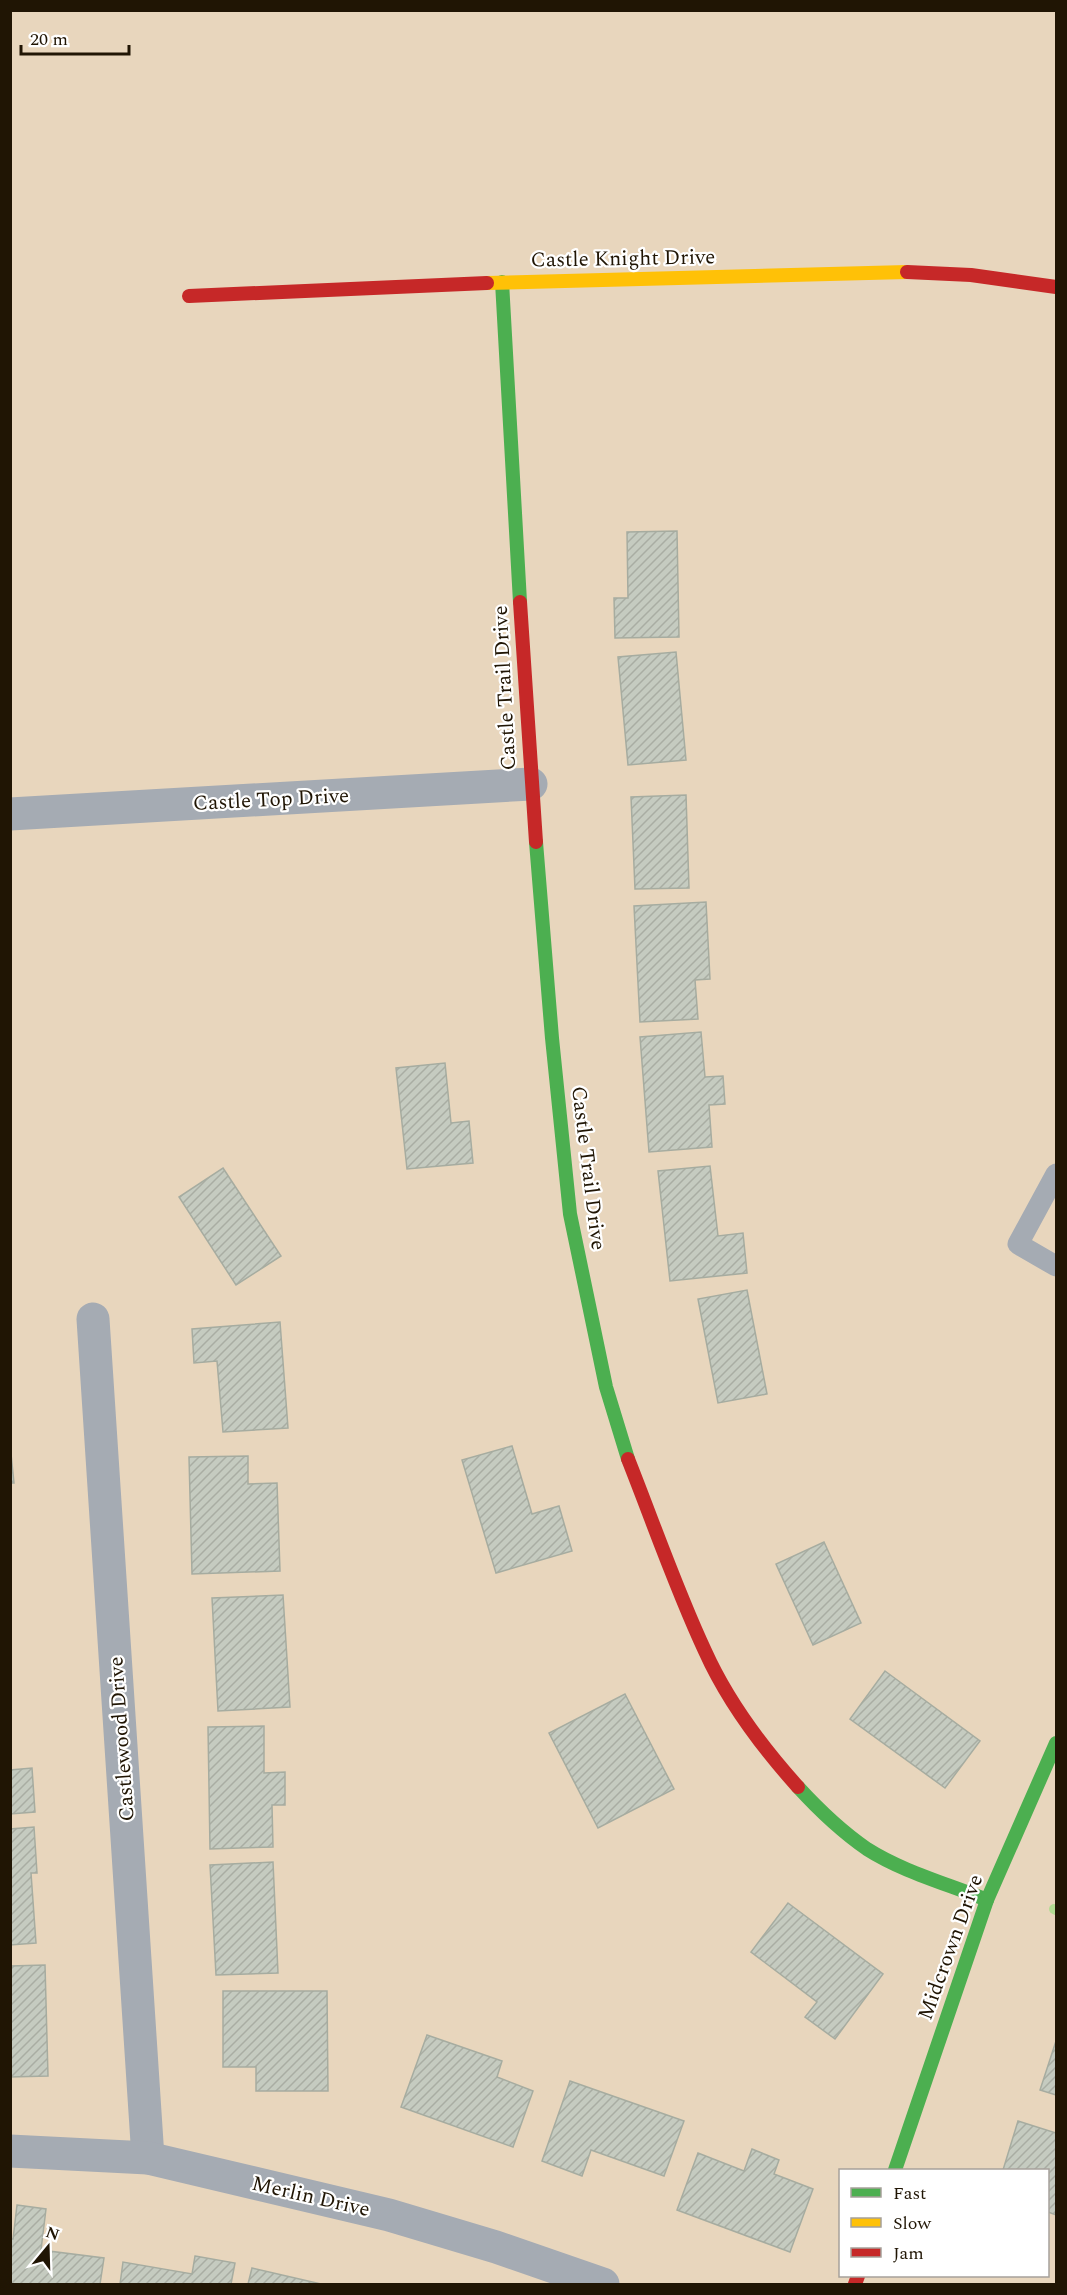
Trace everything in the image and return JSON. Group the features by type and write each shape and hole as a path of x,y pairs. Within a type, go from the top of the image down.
{"street":[{"name":"Castle Knight Drive","path":"189,296 502,282 913,272 971,276 1056,287"},
{"name":"Castle Trail Drive","path":"502,282 531,784 551,1026 570,1214 606,1387 622,1444 705,1652 738,1710 777,1764 822,1814 868,1849 896,1864 987,1900"},
{"name":"Castle Top Drive","path":"10,814 531,784"},
{"name":"Castlewood Drive","path":"93,1319 148,2158"},
{"name":"Midcrown Drive","path":"895,2169 987,1900 1056,1743"},
{"name":"Merlin Drive","path":"10,2151 148,2158 389,2215 496,2247 603,2284"}],"lane":[{"path":"1056,1174 1018,1245 1056,1266"}],"building":[{"path":"677,531 679,637 615,638 614,598 628,598 627,532"},
{"path":"676,652 686,760 628,765 618,657"},
{"path":"686,795 689,888 635,889 631,797"},
{"path":"706,902 710,979 695,980 698,1019 640,1022 634,906"},
{"path":"701,1032 705,1077 723,1076 725,1104 709,1105 712,1147 649,1152 640,1037"},
{"path":"445,1063 451,1123 469,1121 473,1163 407,1169 396,1068"},
{"path":"710,1166 718,1236 743,1233 747,1273 670,1281 658,1171"},
{"path":"223,1168 281,1256 236,1285 179,1197"},
{"path":"747,1290 767,1394 718,1403 698,1299"},
{"path":"280,1322 288,1428 223,1432 217,1361 194,1363 192,1329"},
{"path":"10,1444 14,1483 10,1483"},
{"path":"512,1446 532,1514 559,1506 572,1551 496,1573 462,1460"},
{"path":"248,1456 248,1484 277,1483 280,1571 192,1574 189,1457"},
{"path":"824,1542 861,1623 813,1645 776,1564"},
{"path":"283,1595 290,1707 218,1711 212,1598"},
{"path":"885,1671 980,1741 945,1788 850,1719"},
{"path":"625,1694 674,1789 598,1828 549,1733"},
{"path":"264,1726 264,1773 285,1772 285,1805 272,1805 273,1847 210,1849 208,1727"},
{"path":"32,1768 35,1812 10,1814 10,1770"},
{"path":"34,1827 37,1873 31,1873 36,1943 10,1945 10,1829"},
{"path":"273,1862 278,1973 216,1975 210,1865"},
{"path":"788,1903 883,1974 835,2039 805,2017 817,2002 751,1952"},
{"path":"45,1965 48,2076 10,2077 10,1966"},
{"path":"223,1991 327,1991 328,2091 256,2091 256,2067 223,2067"},
{"path":"427,2035 502,2061 497,2077 533,2091 513,2147 401,2107"},
{"path":"1056,2041 1056,2095 1040,2090"},
{"path":"570,2081 684,2121 664,2176 591,2150 582,2176 542,2161"},
{"path":"1018,2121 1056,2133 1056,2215 1049,2212 1049,2169 1003,2169"},
{"path":"752,2149 779,2160 774,2174 813,2189 790,2252 677,2210 698,2153 744,2171"},
{"path":"17,2205 46,2209 41,2250 104,2258 100,2284 10,2284 10,2239 13,2239"},
{"path":"195,2256 235,2263 231,2284 120,2284 123,2262 192,2274"},
{"path":"252,2268 321,2284 248,2284"}],"traffic: fast":[{"path":"502,282 520,602"},
{"path":"536,842 552,1038 570,1214 606,1387 628,1459"},
{"path":"895,2169 987,1900 1056,1743"},
{"path":"798,1787 831,1820 867,1849 911,1871 987,1900"}],"traffic: slow":[{"path":"487,283 907,272"}],"traffic: jam":[{"path":"907,272 971,275 1056,287"},
{"path":"189,296 487,283"},
{"path":"520,602 536,842"},
{"path":"628,1459 684,1604 714,1669 746,1722 798,1787"},
{"path":"855,2284 858,2277"}]}
